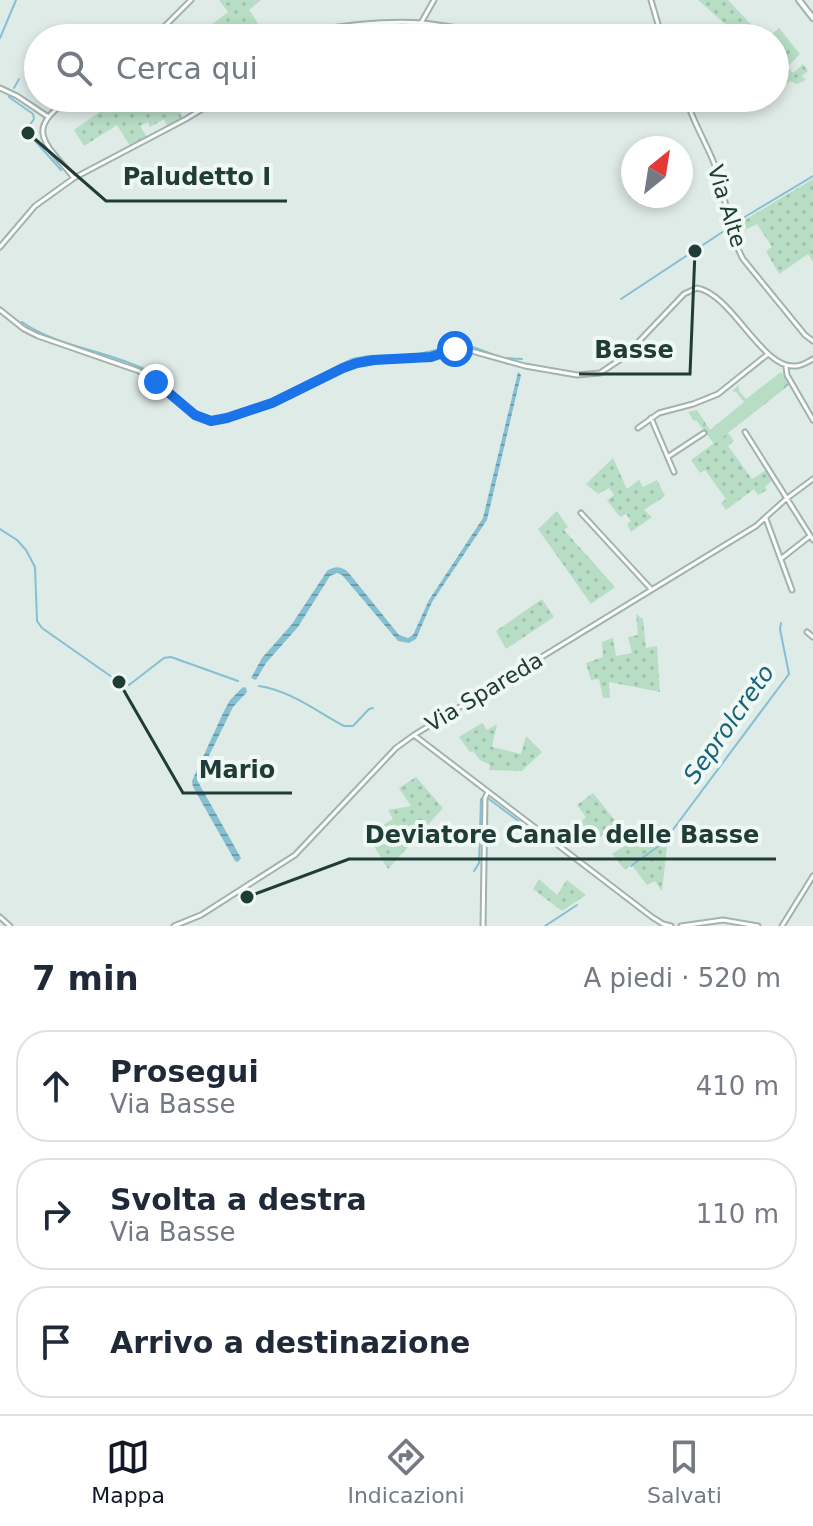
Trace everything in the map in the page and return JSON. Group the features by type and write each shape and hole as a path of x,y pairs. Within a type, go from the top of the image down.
{"street":[{"path":"169,24 191,0"},
{"path":"421,23 434,0"},
{"path":"651,0 658,24"},
{"path":"799,0 813,18"},
{"path":"403,24 427,24"},
{"path":"0,88 24,101"},
{"path":"41,112 47,116"},
{"path":"52,112 47,116 42,131 44,139 74,178"},
{"path":"0,247 35,206 74,178 197,112"},
{"name":"Via Alte","path":"692,112 718,174 737,249 813,341"},
{"path":"0,310 38,336 139,371 195,415 211,421 272,403 357,363 431,357 455,349 577,375 600,373 624,357 684,294 697,288 715,296 779,363 798,366 813,359"},
{"path":"638,428 664,411 718,394 769,353"},
{"path":"786,366 787,375 813,420"},
{"path":"651,418 674,472"},
{"path":"745,432 812,538 780,559"},
{"path":"669,456 704,433"},
{"name":"Via Spareda","path":"174,926 201,915 295,855 396,748 414,735 756,526 813,479"},
{"path":"581,513 651,589"},
{"path":"765,518 792,590"},
{"path":"807,632 813,637"},
{"path":"414,735 662,925 671,926"},
{"path":"483,926 485,798 488,792"},
{"path":"782,926 813,876"},
{"path":"0,917 10,926"},
{"path":"681,926 723,920 758,926"}],"green space":[{"path":"219,0 261,0 249,10 259,24 212,24 228,12"},
{"path":"698,0 728,0 751,24 725,24"},
{"path":"789,40 800,54 789,65"},
{"path":"803,64 808,71 802,76 806,80 797,84 790,81 789,69 793,73"},
{"path":"99,112 180,112 182,118 167,126 164,119 150,127 148,122 140,126 147,137 130,146 117,125 84,146 74,130"},
{"path":"813,179 813,262 808,254 779,274 766,251 772,247 757,224 735,235 733,227"},
{"path":"781,372 789,385 714,444 688,412 697,410 710,430 744,402 732,391 739,385 739,391 746,399"},
{"path":"728,433 734,441 728,446 752,479 768,469 773,480 765,487 767,490 758,495 754,489 726,510 721,503 726,499 705,470 700,473 691,460"},
{"path":"613,458 627,489 639,480 643,487 657,480 665,496 644,510 652,517 631,532 627,524 631,521 626,514 620,517 607,500 614,495 609,488 598,494 586,484"},
{"path":"557,511 568,527 564,530 615,587 591,604 538,529"},
{"path":"542,599 554,617 506,649 496,631"},
{"path":"636,614 643,619 646,648 657,646 660,692 609,682 610,698 603,698 599,679 591,680 586,663 603,657 602,642 613,638 616,656 632,653 628,637 638,635"},
{"path":"482,723 487,730 497,724 492,747 521,754 526,736 542,752 522,771 489,770 490,765 480,760 473,751 470,752 459,737"},
{"path":"416,777 443,808 388,869 367,835 393,819 388,810 411,806 399,788"},
{"path":"593,793 618,824 599,838 591,828 567,846 558,840 586,817 577,805"},
{"path":"663,827 668,838 662,891 655,881 647,885 631,864 625,870 612,854 632,841 636,847"},
{"path":"539,879 557,895 567,880 586,895 562,911 533,889"}],"water":[{"path":"518,372 521,375 487,520 432,602 416,639 409,643 398,641 337,573 330,576 298,627 266,663 256,680 251,678 262,658 292,624 332,568 348,572 399,635 408,638 413,635 429,600 483,518"},
{"path":"243,687 247,692 233,707 197,780 241,858 238,862 192,781 224,711"}],"waterway":[{"path":"0,38 16,0"},
{"path":"14,88 19,79"},
{"path":"10,96 24,108"},
{"path":"30,112 34,119 27,129 28,133 61,170"},
{"path":"733,224 813,176"},
{"path":"621,299 727,229"},
{"path":"22,322 66,343 144,369 186,404 215,418 279,397 352,359 414,355 456,341 503,358 522,359"},
{"path":"0,529 17,540 35,567 37,621 42,628 119,682 129,685 164,658 171,657 238,681"},
{"name":"Seprolcreto","path":"631,866 663,843 789,674 781,623"},
{"path":"259,686 293,697 344,726 353,726 373,708"},
{"path":"474,871 479,863 481,799"},
{"path":"489,799 521,823"},
{"path":"545,926 577,905"}],"place":[{"name":"Paludetto I","path":"28,133"},
{"name":"Basse","path":"695,251"},
{"name":"Mario","path":"119,682"},
{"name":"Deviatore Canale delle Basse","path":"247,897"}],"route":[{"path":"156,382 195,415 211,421 272,403 357,363 431,357 455,349"}]}
